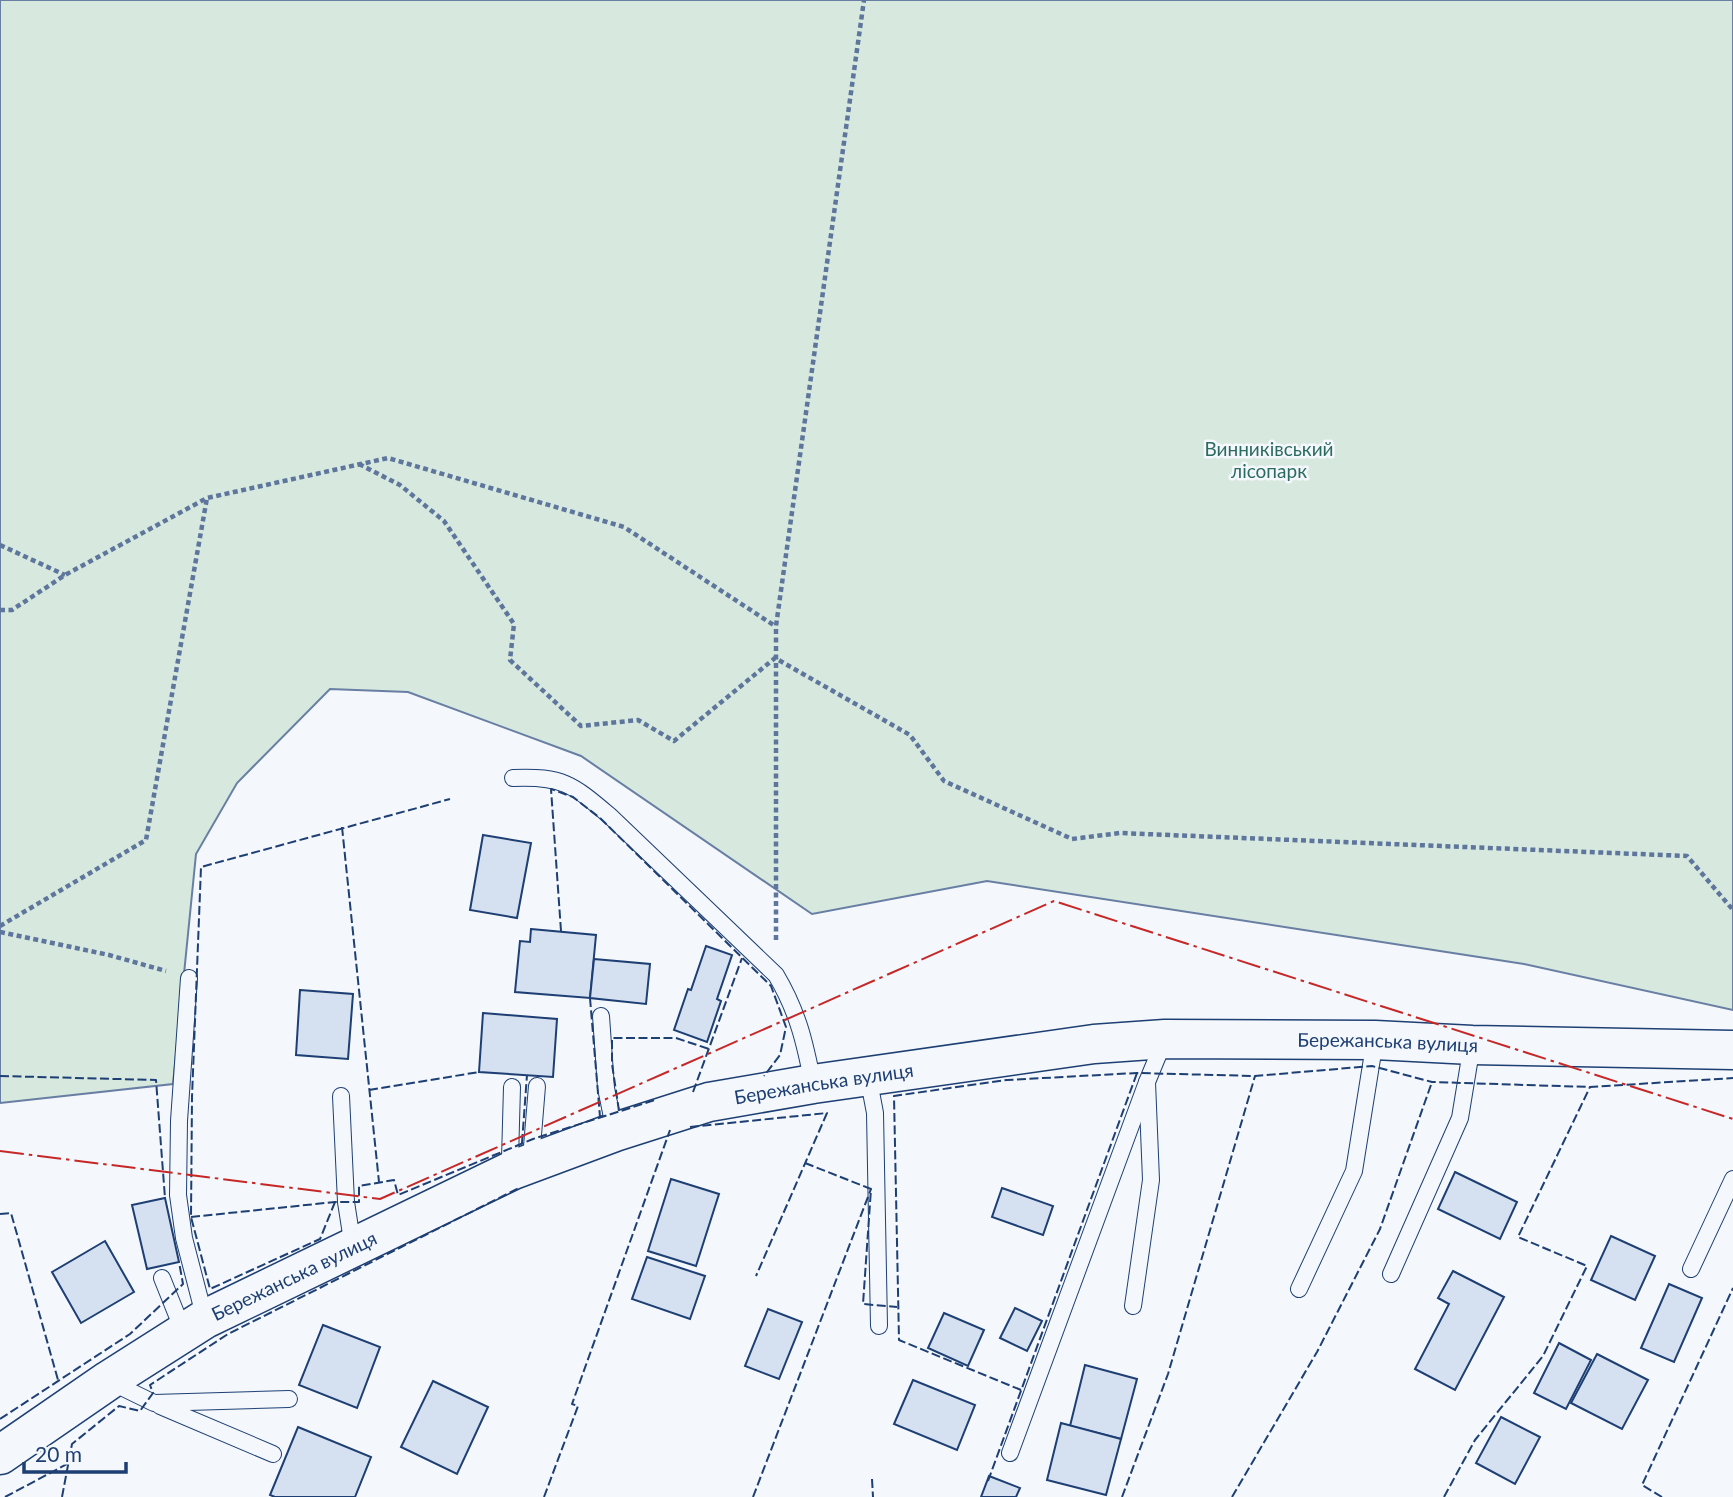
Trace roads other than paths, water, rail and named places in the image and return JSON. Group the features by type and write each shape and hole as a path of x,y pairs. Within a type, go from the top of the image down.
{"street":[{"name":"Бережанська вулиця","path":"0,1455 108,1380 194,1326 524,1166 615,1132 709,1102 813,1084 1094,1044 1165,1039 1375,1040 1472,1045 1733,1050"}],"lane":[{"path":"513,778 545,777 566,783 584,794 776,975 802,1029 813,1084"},
{"path":"189,978 179,1121 178,1195 194,1326"},
{"path":"601,1016 606,1088 615,1132"},
{"path":"1010,1453 1165,1039"},
{"path":"1299,1289 1354,1171 1375,1040"},
{"path":"1391,1274 1460,1118 1472,1045"},
{"path":"868,1076 875,1113 879,1326"},
{"path":"1133,1306 1151,1180 1147,1082"},
{"path":"512,1087 510,1159 524,1166 532,1147 537,1086"},
{"path":"341,1096 346,1202 353,1247"},
{"path":"1690,1269 1733,1180"},
{"path":"162,1278 194,1326"},
{"path":"108,1380 154,1404 273,1454"},
{"path":"154,1404 289,1399"}],"park label":[{"name":"Винниківський лісопарк","path":"1269,460"}]}
